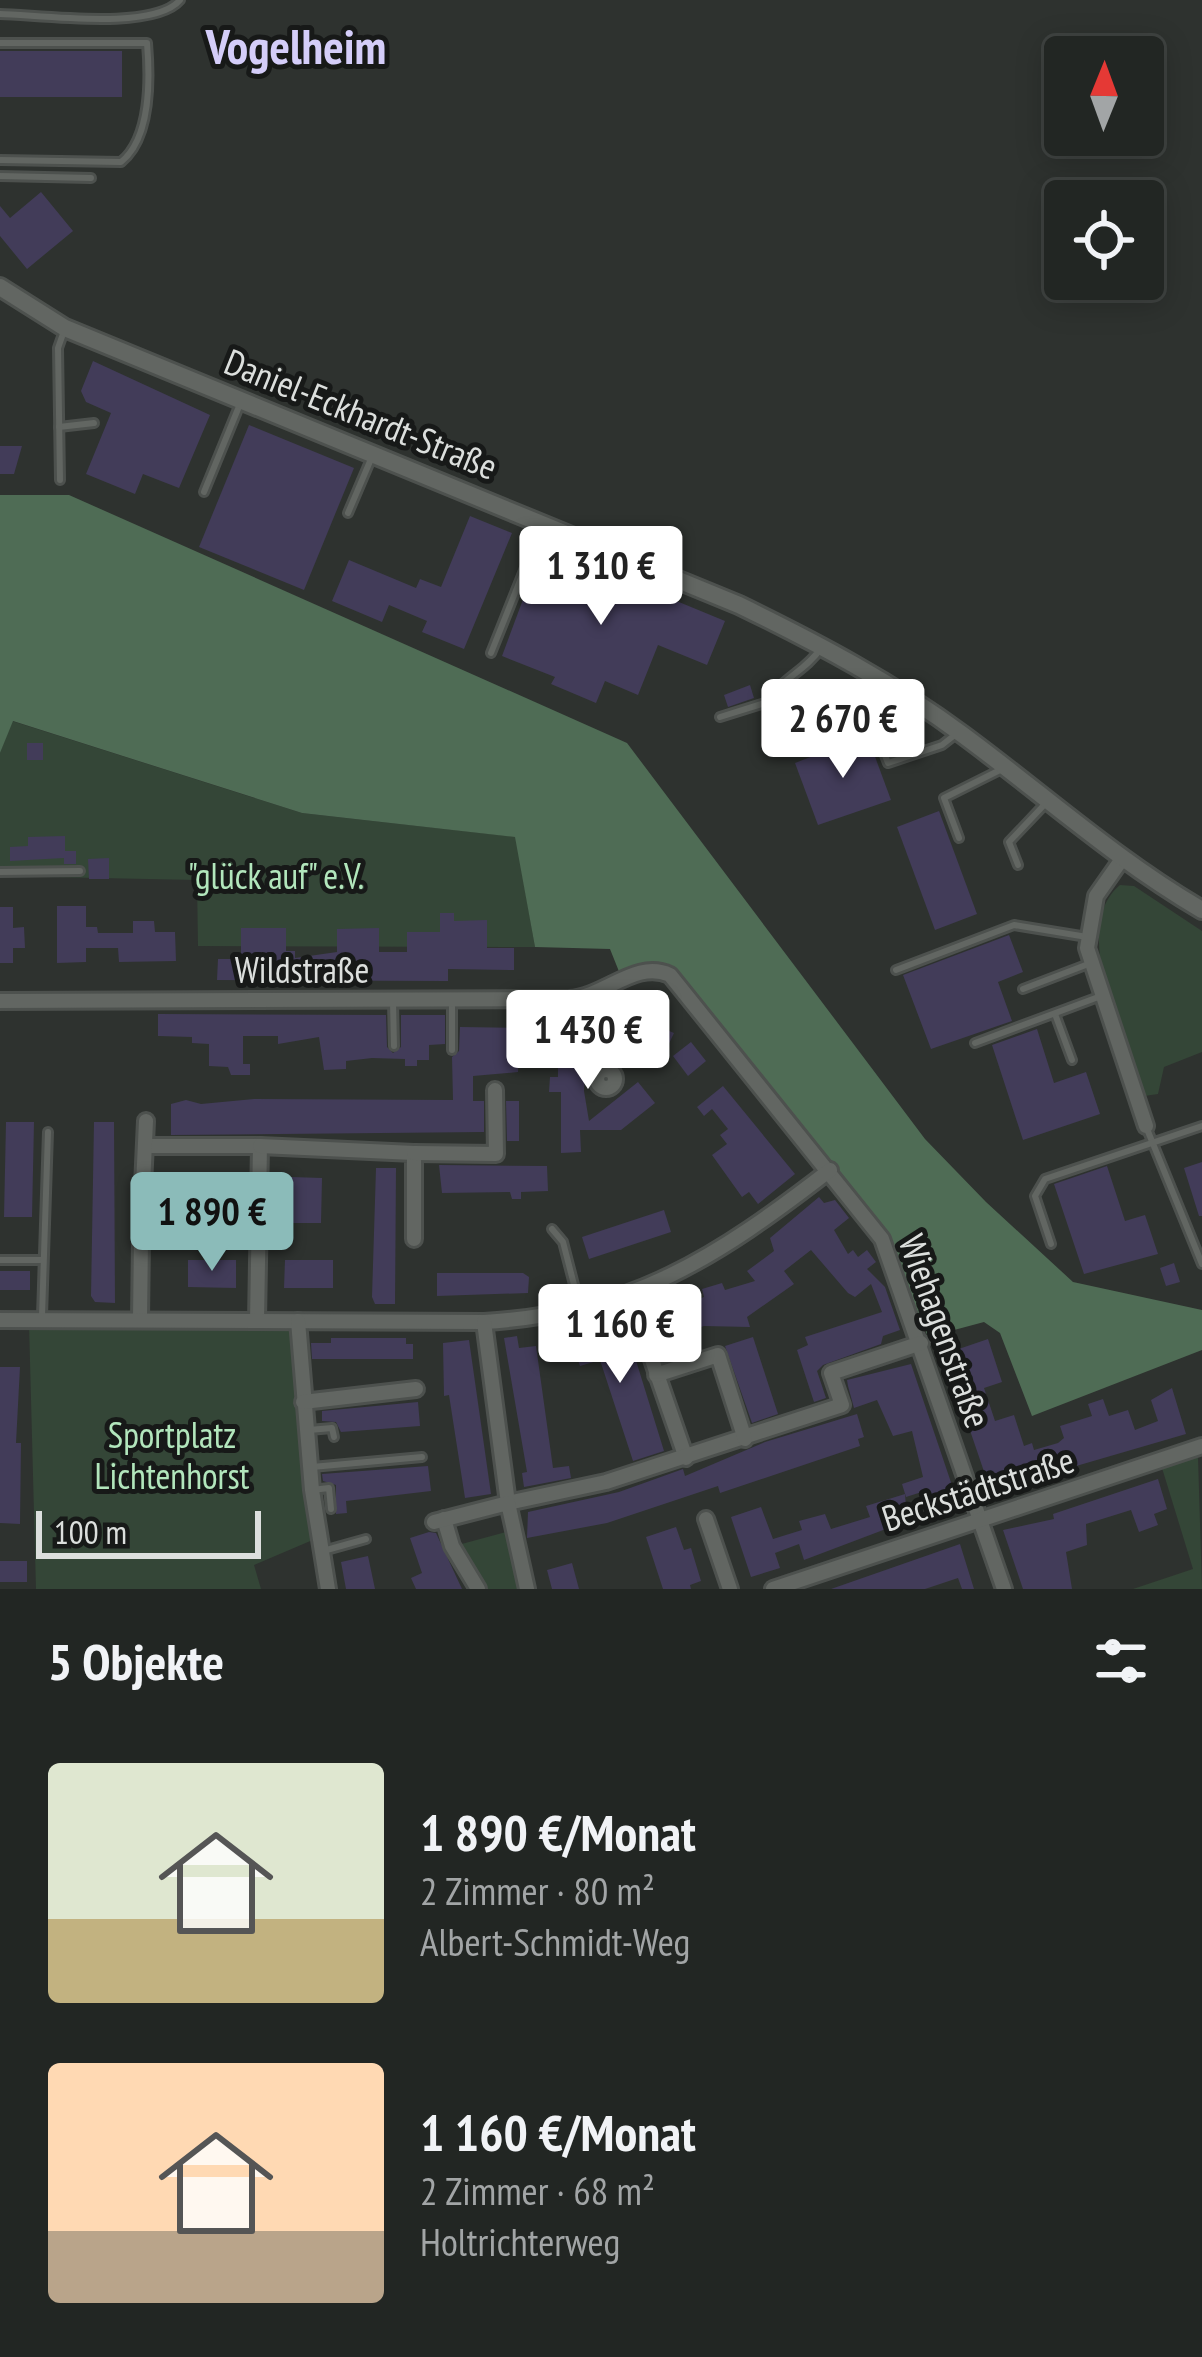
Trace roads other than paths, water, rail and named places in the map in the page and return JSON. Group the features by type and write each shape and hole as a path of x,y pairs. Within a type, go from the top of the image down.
{"street":[{"name":"Daniel-Eckhardt-Straße","path":"0,287 65,328 739,605 822,647 959,732 1122,859 1202,910"},
{"path":"1122,859 1096,896 1087,937 1101,996 1146,1126"},
{"name":"Wildstraße","path":"0,1001 569,999 603,993 640,971 658,969 679,982 697,1004"},
{"path":"603,993 606,1070"},
{"name":"Wiehagenstraße","path":"697,1004 882,1239 1004,1589"},
{"path":"147,1146 496,1154 495,1090"},
{"path":"140,1319 146,1120"},
{"path":"257,1321 260,1146"},
{"path":"414,1153 414,1239"},
{"path":"0,1320 484,1322 580,1311 630,1296 733,1244 830,1170"},
{"path":"630,1296 686,1458"},
{"path":"298,1321 312,1490 328,1589"},
{"path":"484,1322 508,1503 527,1589"},
{"path":"478,1589 439,1520 606,1482 842,1406 831,1373 921,1343"},
{"path":"656,1375 718,1355 745,1439"},
{"path":"303,1402 416,1390"},
{"name":"Beckstädtstraße","path":"773,1589 1202,1446"},
{"path":"706,1519 730,1589"}],"lane":[{"path":"0,14 134,18 171,10 180,0"},
{"path":"0,43 147,44 149,70 141,125 129,155 121,162 0,160"},
{"path":"0,176 91,178"},
{"path":"60,480 58,348 65,328"},
{"path":"204,492 241,401"},
{"path":"59,427 94,423"},
{"path":"348,513 373,456"},
{"path":"491,653 542,524"},
{"path":"720,717 768,702 778,685 807,670 822,647"},
{"path":"906,696 897,705 869,715 888,764 943,745 959,732"},
{"path":"959,838 944,798 1006,767"},
{"path":"1018,865 1009,842 1047,801"},
{"path":"0,872 80,871"},
{"path":"896,970 1014,926 1087,937"},
{"path":"1023,989 1091,963"},
{"path":"975,1042 1101,996"},
{"path":"393,1000 394,1046"},
{"path":"452,1000 452,1050"},
{"path":"1055,1014 1072,1060"},
{"path":"1146,1126 1202,1264"},
{"path":"1051,1244 1036,1187 1045,1179 1202,1126"},
{"path":"42,1320 48,1132"},
{"path":"552,1229 562,1242 580,1311"},
{"path":"0,1260 41,1260"},
{"path":"307,1430 332,1428 334,1437"},
{"path":"310,1468 422,1457"},
{"path":"312,1490 329,1488 332,1509"},
{"path":"320,1551 366,1539"}],"district":[{"name":"Vogelheim","path":"296,47"}],"park label":[{"name":"\"glück auf\" e.V.","path":"276,876"},
{"name":"Sportplatz Lichtenhorst","path":"172,1456"}]}
